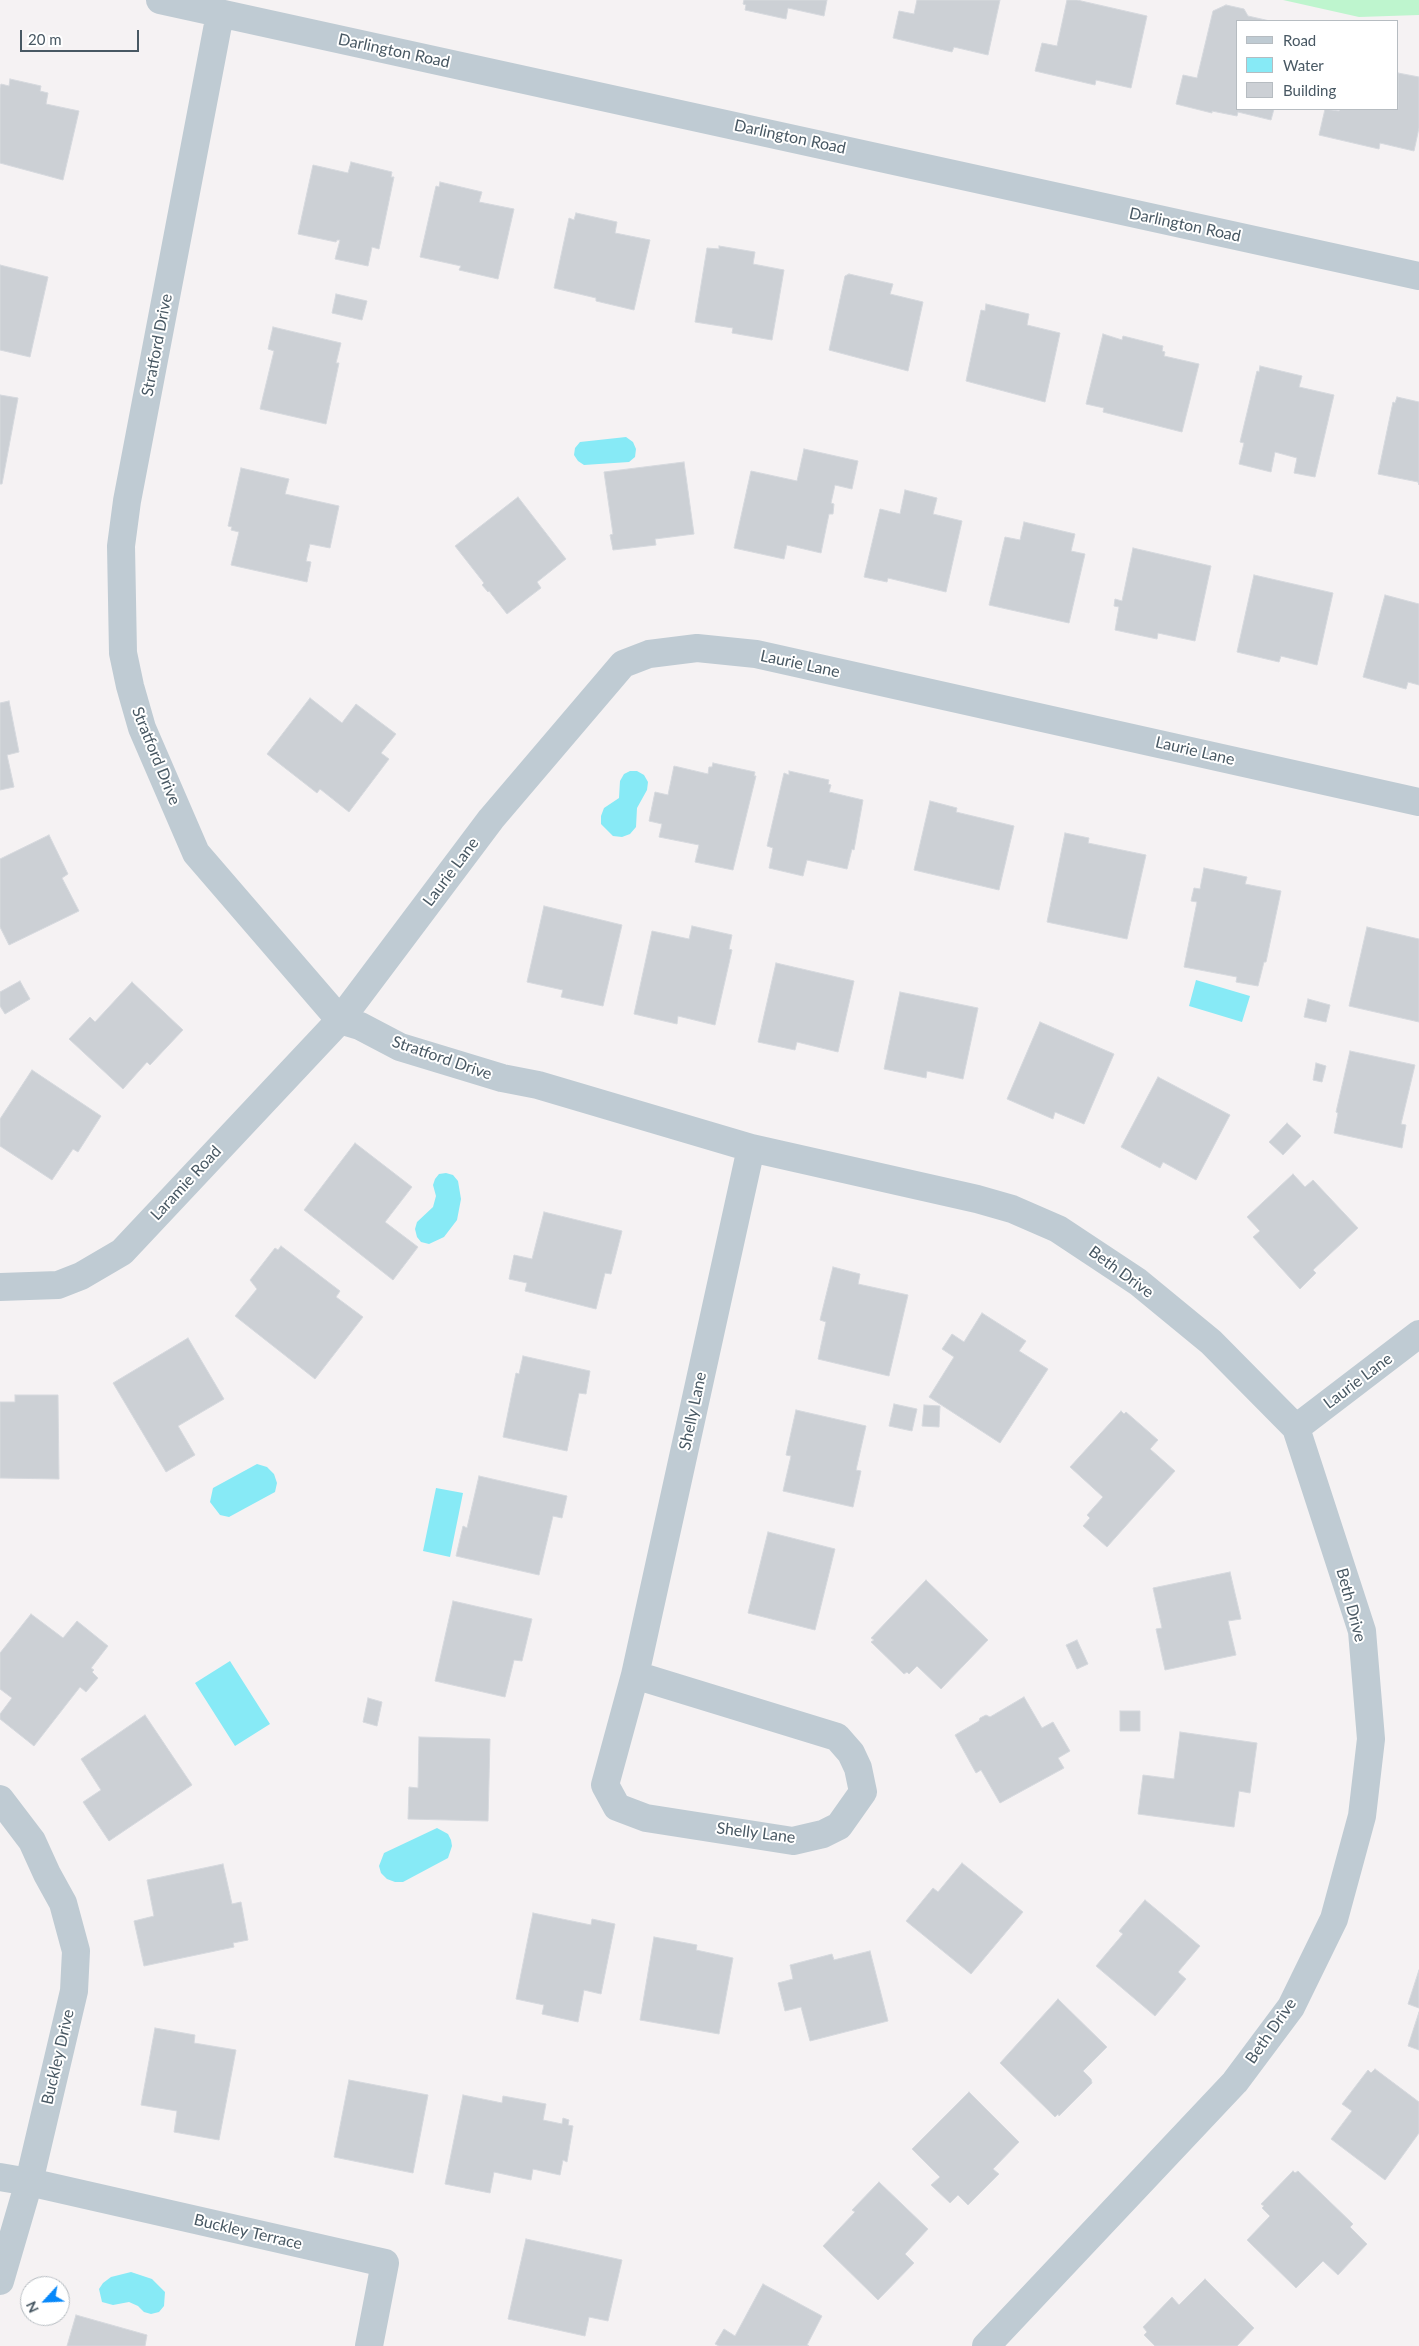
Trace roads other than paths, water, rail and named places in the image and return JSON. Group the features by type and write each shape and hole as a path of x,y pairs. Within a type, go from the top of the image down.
{"street":[{"name":"Darlington Road","path":"160,0 1419,276"},
{"name":"Stratford Drive","path":"220,14 127,501 121,546 123,653 142,728 196,852 340,1020 360,1026 400,1047 502,1078 538,1086 751,1148"},
{"name":"Laurie Lane","path":"340,1020 491,819 623,664 648,654 697,648 756,654 1419,802"},
{"name":"Laramie Road","path":"0,1287 58,1285 81,1276 122,1252 340,1020"},
{"name":"Beth Drive","path":"751,1148 976,1199 1012,1209 1058,1229 1138,1282 1211,1342 1296,1428 1362,1631 1371,1739 1362,1816 1334,1919 1291,2007 1234,2082 986,2346"},
{"name":"Shelly Lane","path":"635,1675 837,1737 851,1753 858,1768 863,1792 838,1826 823,1834 793,1841 646,1818 617,1807 604,1785 635,1675 751,1148"},
{"name":"Laurie Lane","path":"1296,1428 1419,1334"},
{"name":"Buckley Drive","path":"0,1799 30,1836 63,1903 76,1951 74,1991 29,2182 0,2282"},
{"path":"0,2177 29,2182"},
{"name":"Buckley Terrace","path":"29,2182 385,2263 369,2346"}],"water":[{"path":"626,437 633,442 636,449 635,457 629,462 584,465 574,455 575,448 580,442"},
{"path":"630,771 637,771 644,775 648,782 647,790 637,808 636,827 630,834 622,837 613,836 601,824 601,816 604,808 619,798 620,781 624,774"},
{"path":"1196,980 1250,996 1242,1022 1189,1006"},
{"path":"439,1174 453,1175 458,1181 461,1199 457,1220 444,1237 429,1244 421,1242 417,1237 415,1229 417,1222 433,1207 436,1196 433,1185 435,1179"},
{"path":"257,1464 267,1467 274,1474 277,1483 275,1492 229,1517 220,1515 210,1502 213,1488"},
{"path":"436,1488 463,1493 450,1557 423,1551"},
{"path":"230,1661 270,1724 235,1746 195,1683"},
{"path":"437,1828 448,1834 451,1840 452,1846 448,1858 403,1882 387,1879 381,1873 379,1866 384,1853"},
{"path":"131,2272 152,2279 165,2292 164,2306 159,2312 151,2314 144,2312 138,2306 129,2302 113,2305 102,2302 99,2289 103,2283 111,2277"}]}
